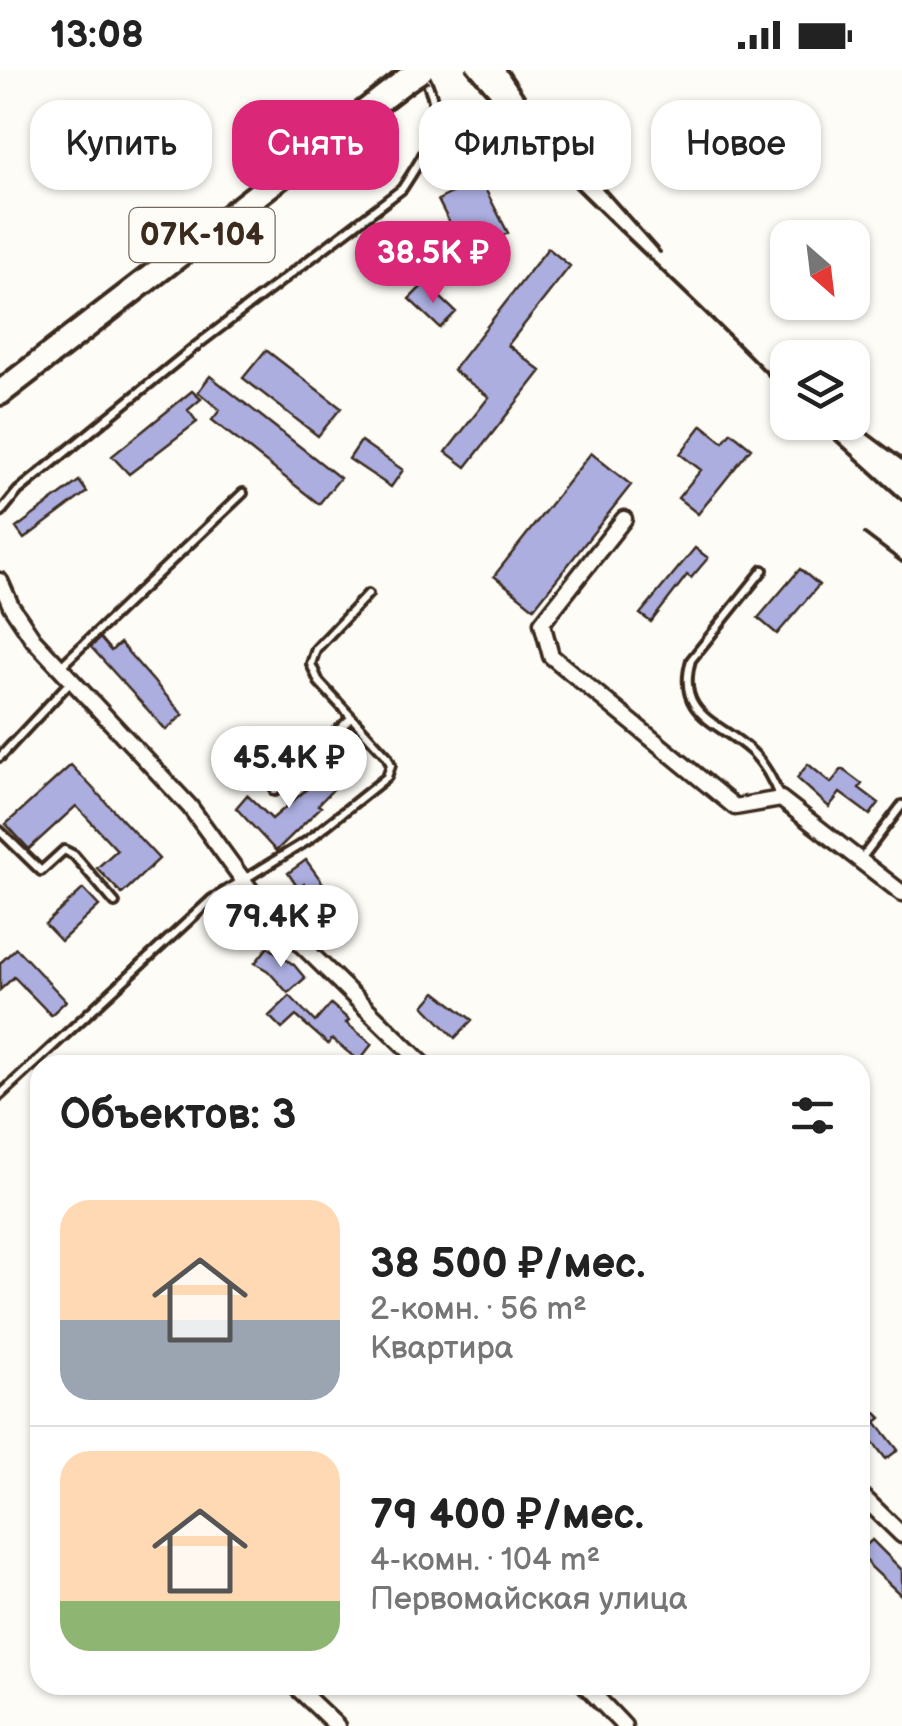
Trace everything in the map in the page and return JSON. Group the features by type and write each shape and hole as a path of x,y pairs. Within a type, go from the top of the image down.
{"highway":[{"name":"07К-104","path":"0,393 416,73"}],"street":[{"path":"624,519 542,623 551,656 735,807 781,799 902,893"},
{"path":"0,582 10,606 33,638 190,808 262,906 414,1055"},
{"path":"870,1504 902,1535"},
{"path":"305,1695 338,1726"},
{"path":"595,1695 624,1726"}],"lane":[{"path":"0,513 18,492 192,349 402,189 419,163 436,123 433,93 416,73"},
{"path":"60,667 243,493"},
{"path":"763,570 691,660 687,672 690,699 710,724 749,749 770,773 781,799"},
{"path":"41,1055 212,899 306,841 387,777 391,766 387,756 318,682 311,664 316,649 368,594"},
{"path":"0,757 72,680"},
{"path":"275,792 350,718"},
{"path":"860,860 902,805"},
{"path":"0,831 41,872 64,850 74,855 115,904"},
{"path":"1,1091 30,1065"}],"building":[{"path":"458,190 486,190 508,233 466,255 438,200"},
{"path":"548,248 570,266 508,345 541,371 466,467 446,452 489,397 453,370"},
{"path":"425,283 456,312 440,328 409,299"},
{"path":"266,350 341,408 318,436 243,378"},
{"path":"210,376 340,478 319,504 212,420 220,410 198,392"},
{"path":"192,391 201,399 188,410 197,422 129,474 112,456"},
{"path":"702,425 723,442 731,432 751,448 698,514 678,498 701,470 680,454"},
{"path":"361,441 403,470 391,487 349,459"},
{"path":"591,453 631,485 534,608 494,576"},
{"path":"79,481 87,492 24,539 16,528"},
{"path":"695,548 708,558 691,578 687,575 651,622 640,614"},
{"path":"800,569 819,585 777,634 758,618"},
{"path":"100,638 111,651 120,643 183,715 166,730 91,647"},
{"path":"808,764 831,783 842,769 879,803 870,815 840,793 829,807 797,778"},
{"path":"71,765 159,859 122,894 97,868 117,850 76,806 29,849 6,824"},
{"path":"331,768 343,779 276,851 236,808 247,795 272,819"},
{"path":"306,860 328,890 312,899 304,884 298,888 288,873"},
{"path":"83,889 99,906 61,941 45,924"},
{"path":"232,911 245,926 248,922 258,932 246,944 229,927 223,932 216,925"},
{"path":"268,947 305,978 288,993 255,963"},
{"path":"16,948 66,1001 51,1015 14,977 0,990 0,963"},
{"path":"436,992 472,1020 455,1038 424,1006"},
{"path":"290,996 315,1022 331,1004 349,1020 346,1023 372,1044 364,1055 352,1055 332,1039 328,1044 296,1016 282,1029 269,1016"},
{"path":"873,1410 881,1418 876,1422 898,1450 886,1459 870,1438"},
{"path":"870,1542 902,1570 902,1596 870,1566"}],"railway":[{"path":"467,70 543,155 770,377"},
{"path":"507,70 534,110 660,252"},
{"path":"870,435 902,459"},
{"path":"836,440 902,500"},
{"path":"865,534 902,562"}]}
